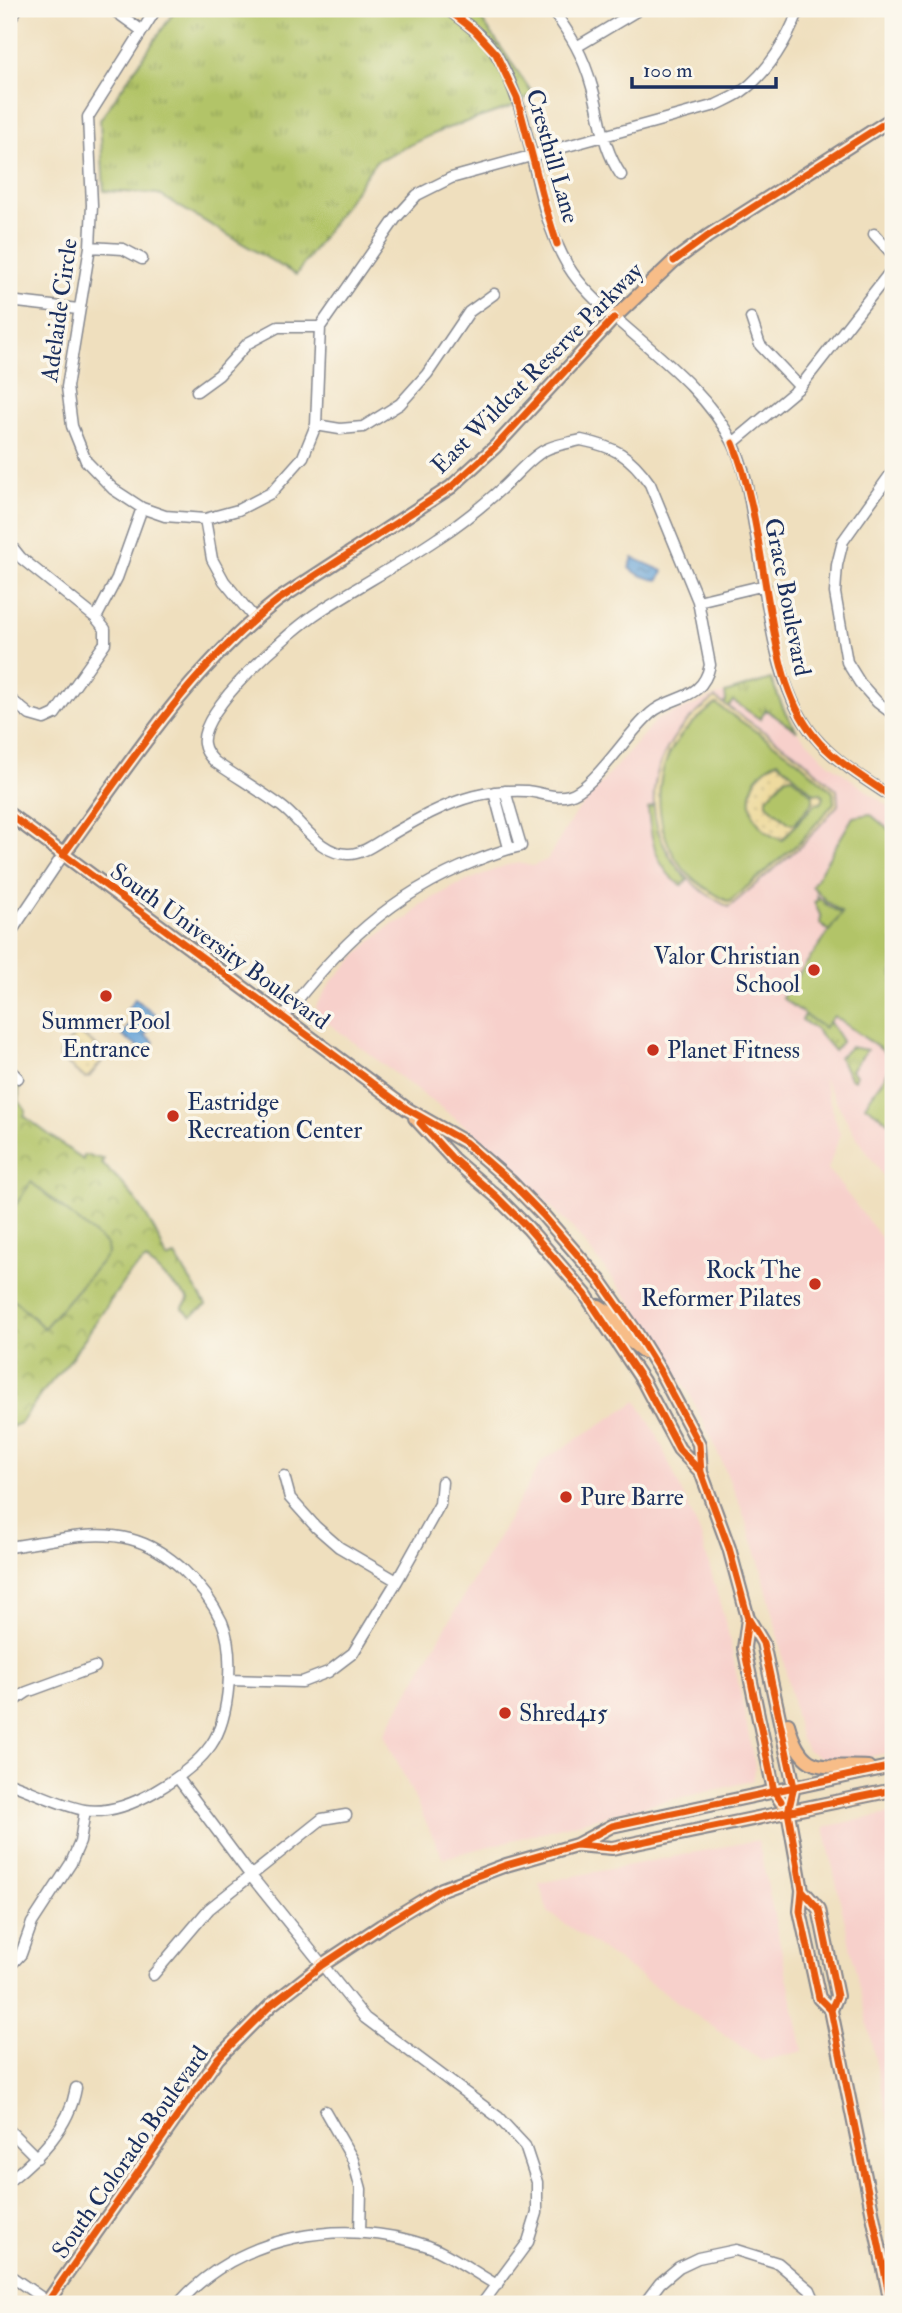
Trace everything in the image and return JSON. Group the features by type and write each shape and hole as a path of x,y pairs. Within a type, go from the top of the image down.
{"main road":[{"name":"East Wildcat Reserve Parkway","path":"63,855 183,692 254,618 451,486 495,447 614,317 674,261 708,236 893,118"},
{"name":"South University Boulevard","path":"9,814 407,1109 465,1142 511,1182 601,1282 653,1359 699,1444 701,1472 729,1548 748,1618 763,1643 794,1787 788,1812"},
{"name":"South University Boulevard","path":"407,1109 453,1159 528,1228 595,1308 643,1381 679,1449 701,1472"},
{"path":"595,1308 599,1306 610,1313 630,1341 653,1359"},
{"name":"South University Boulevard","path":"748,1618 744,1648 774,1791 788,1812 802,1889 800,1911 819,1998 831,2010 891,2304"},
{"path":"775,1697 784,1711 794,1745 810,1762 819,1767 831,1768 889,1767"},
{"name":"South Colorado Boulevard","path":"47,2303 218,2059 271,2005 322,1965 381,1926 442,1889 506,1865 576,1845 612,1826 889,1767"},
{"name":"South Colorado Boulevard","path":"576,1845 612,1848 893,1790"},
{"name":"South University Boulevard","path":"802,1889 819,1909 837,1996 831,2010"}],"street":[{"path":"9,21 16,9"},
{"path":"112,9 141,30"},
{"name":"Adelaide Circle","path":"156,9 88,117 92,205 90,247 67,387 72,426 86,461 113,489 142,508 165,516 205,519 238,510 271,493 303,457 316,425 320,327"},
{"name":"Cresthill Lane","path":"447,9 474,30 496,54 517,98 555,239 568,266 582,285 614,317"},
{"path":"552,9 579,46 593,88 602,138 621,175"},
{"path":"579,46 640,9"},
{"path":"197,391 219,375 248,343 278,327 320,327 396,218 417,195 451,178 716,105 741,92 764,69 778,51 799,9"},
{"path":"874,234 893,255"},
{"path":"90,247 123,249 142,259"},
{"path":"733,443 800,387 893,268"},
{"path":"316,425 340,429 363,426 400,404 427,374 469,312 494,294"},
{"path":"9,300 78,309"},
{"name":"Grace Boulevard","path":"614,317 714,410 733,443 744,471 787,690 804,723 821,744 893,798"},
{"path":"751,318 760,345 800,387"},
{"path":"581,440 603,445 618,451 640,469 654,494 698,601 710,665 708,674 697,690 654,710 580,790 563,797 527,791 505,791 473,796 433,811 363,851 350,855 321,844 284,808 215,762 204,744 204,730 211,716 236,684 318,612 439,538 544,451 581,440"},
{"path":"893,471 843,541 837,565 835,593 847,662 860,684 877,702 893,713"},
{"path":"96,618 117,578 142,508"},
{"path":"205,519 212,559 224,581 254,618"},
{"path":"9,543 21,558 96,618 105,629 105,643 55,714 44,719 37,717 9,698"},
{"path":"698,601 765,585"},
{"path":"284,1017 339,949 396,902 458,868 521,846 505,791"},
{"path":"494,792 509,848"},
{"path":"9,935 63,855"},
{"path":"9,1069 18,1078"},
{"path":"284,1476 290,1498 316,1527 339,1547 397,1581"},
{"path":"229,1680 302,1682 328,1672 353,1653 440,1504 442,1482"},
{"path":"9,1547 95,1536 130,1539 159,1552 184,1570 223,1624 229,1680 224,1718 211,1745 178,1778 119,1808 85,1810 9,1783"},
{"path":"9,1704 37,1688 95,1667"},
{"path":"178,1778 251,1876 365,2018 498,2117 525,2146 537,2182 537,2213 528,2242 482,2304"},
{"path":"9,1967 21,1954 32,1923 71,1863 80,1842 85,1810"},
{"path":"153,1975 209,1909 322,1819 346,1815"},
{"path":"9,2181 37,2158 72,2108 76,2088"},
{"path":"325,2110 353,2160 361,2189 360,2233"},
{"path":"9,2130 37,2158"},
{"path":"178,2304 218,2268 247,2252 289,2237 360,2233 389,2235 430,2247 497,2286"},
{"path":"644,2304 660,2283 680,2267 698,2258 736,2250 778,2263 810,2290 816,2304"},
{"path":"9,2275 47,2303"}],"shaded area":[{"path":"771,679 796,730 826,761 893,810 893,1190 854,1133 823,1078 840,1135 828,1169 893,1253 893,1752 843,1762 826,1760 807,1750 800,1737 774,1618 742,1510 690,1395 634,1306 573,1229 503,1158 468,1128 320,1017 316,1006 332,981 365,947 391,925 409,918 420,905 457,885 504,866 517,863 532,866 547,860 574,815 656,720 716,696"},
{"path":"637,1401 657,1435 701,1536 728,1632 755,1766 752,1781 443,1858 384,1734 542,1461"},
{"path":"893,1813 893,2141 824,1827"},
{"path":"758,1840 803,2051 762,2061 548,1912 539,1883"}],"green space":[{"path":"176,9 467,9 482,20 533,94 511,107 442,130 376,161 296,275 158,194 104,191 100,120"},
{"path":"771,679 785,712 797,731 766,710 760,719 733,701 728,707 724,704 725,693"},
{"path":"716,704 796,759 833,792 834,803 800,842 729,902 688,874 669,846 660,813 661,779 673,747 687,729","holes":["778,761 815,794 821,793 824,798 821,803 815,804 782,840 769,834 759,825 753,814 752,790 757,778 765,768"]},
{"path":"786,777 792,777 813,795 813,802 795,823 789,823 767,804 767,798"},
{"path":"655,805 657,826 664,846 674,864 688,880 682,885 666,871 656,852 648,808"},
{"path":"870,814 893,833 893,1058 834,1016 824,1028 782,998 842,913 812,886 853,817"},
{"path":"817,896 842,914 829,931 820,924 821,917 814,902 818,900"},
{"path":"805,1015 824,1028 829,1021 842,1041 834,1051 816,1030 802,1020"},
{"path":"850,1047 867,1050 851,1070 856,1075 854,1080 839,1058"},
{"path":"893,1065 893,1125 865,1105"},
{"path":"9,1077 19,1086 19,1101 26,1111 24,1116 83,1160 84,1155 104,1159 101,1163 132,1195 148,1219 167,1259 175,1256 206,1305 191,1316 182,1308 189,1299 146,1260 129,1274 67,1364 21,1423 9,1428"},
{"path":"31,1182 107,1245 108,1254 44,1328 9,1295 9,1215"}],"sand":[{"path":"715,698 799,756 837,790 838,805 804,843 729,907 706,894 686,877 671,857 660,835 654,812 654,788 660,763 677,733"},
{"path":"77,1031 107,1055 89,1077 85,1078 60,1059 59,1055"}],"water":[{"path":"633,558 663,571 659,580 643,576 629,568"},
{"path":"135,999 159,1017 145,1035 154,1042 146,1052 122,1035 136,1017 127,1010"}],"cycle path":[{"path":"447,9 474,30 496,54 517,98 557,244"},
{"path":"674,261 708,236 893,118"},
{"path":"63,855 136,753 216,656 278,600 451,487 495,447 614,318"},
{"path":"733,443 752,506 786,683 800,715 828,751 893,798"},
{"path":"9,814 407,1109 465,1142 511,1182 601,1282 660,1371 699,1444 701,1472 729,1548 748,1618 763,1643 794,1787 788,1812 802,1890 800,1911 819,1998 831,2010 891,2304"},
{"path":"420,1123 453,1159 528,1228 585,1294 643,1381 679,1449 701,1472"},
{"path":"748,1618 744,1648 774,1791 781,1801"},
{"path":"46,2304 218,2058 271,2005 322,1965 381,1926 442,1889 506,1865 576,1845 612,1826 893,1766"},
{"path":"576,1845 612,1848 893,1790"},
{"path":"802,1890 819,1909 837,1996 831,2010"}],"place":[{"name":"Valor Christian School","path":"814,970"},
{"name":"Summer Pool Entrance","path":"106,996"},
{"name":"Planet Fitness","path":"653,1050"},
{"name":"Eastridge Recreation Center","path":"173,1116"},
{"name":"Rock The Reformer Pilates","path":"815,1284"},
{"name":"Pure Barre","path":"566,1497"},
{"name":"Shred415","path":"505,1713"}]}
